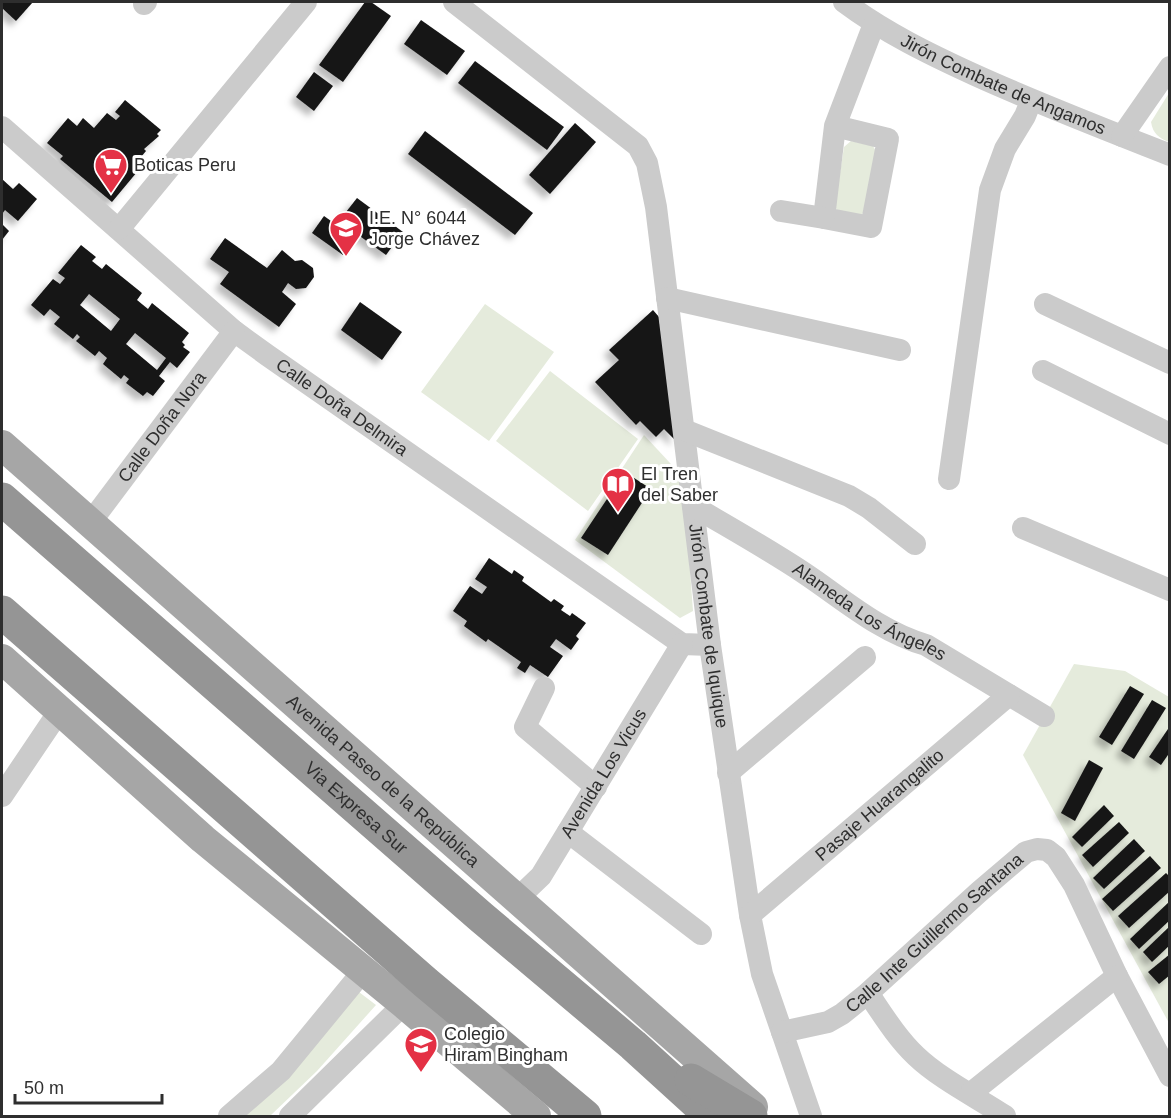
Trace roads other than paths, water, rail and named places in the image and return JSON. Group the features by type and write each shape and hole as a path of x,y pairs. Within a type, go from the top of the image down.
{"highway":[{"name":"Via Expresa Sur","path":"2,499 481,917 633,1045 711,1116"},
{"path":"2,612 426,983 585,1116"},
{"path":"633,1045 751,1116"}],"main road":[{"name":"Avenida Paseo de la República","path":"2,445 764,1116"},
{"path":"2,659 203,839 364,970 536,1116"}],"street":[{"path":"118,229 306,2"},
{"name":"Jirón Combate de Iquique","path":"454,2 638,147 646,163 655,200 710,645 750,915 762,974 811,1116"},
{"name":"Jirón Combate de Angamos","path":"843,2 869,14 933,56 1031,101 1170,154"},
{"path":"824,218 835,126 869,14"},
{"path":"1122,136 1170,67"},
{"path":"950,479 990,190 1005,149 1025,116 1031,101"},
{"path":"781,211 871,227 888,139 835,126"},
{"name":"Calle Doña Delmira","path":"2,127 234,331 682,644"},
{"path":"668,298 900,350"},
{"path":"1045,304 1170,363"},
{"name":"Calle Doña Nora","path":"90,523 234,331"},
{"path":"1043,371 1170,434"},
{"path":"684,430 849,496 869,508 915,544"},
{"name":"Alameda Los Ángeles","path":"693,506 803,572 887,630 907,640 926,645 1044,716"},
{"path":"1023,528 1170,590"},
{"path":"682,644 710,645"},
{"name":"Avenida Los Vicus","path":"518,898 541,876 682,644"},
{"path":"728,773 865,657"},
{"path":"544,688 525,727 596,787"},
{"name":"Pasaje Huarangalito","path":"750,915 1009,695"},
{"path":"2,796 60,710"},
{"path":"568,832 701,934"},
{"name":"Calle Inte Guillermo Santana","path":"782,1032 828,1022 842,1014 1026,852 1036,849 1047,850 1065,869 1117,976 1170,1076"},
{"path":"230,1116 281,1071 364,970"},
{"path":"971,1093 1117,976"},
{"path":"868,993 903,1042 917,1057 1005,1116"},
{"path":"290,1116 404,1004"}],"place":[{"name":"Boticas Peru","path":"111,194"},
{"name":"I.E. N° 6044 Jorge Chávez","path":"346,257"},
{"name":"El Tren del Saber","path":"618,513"},
{"name":"Colegio Hiram Bingham","path":"421,1073"}]}
